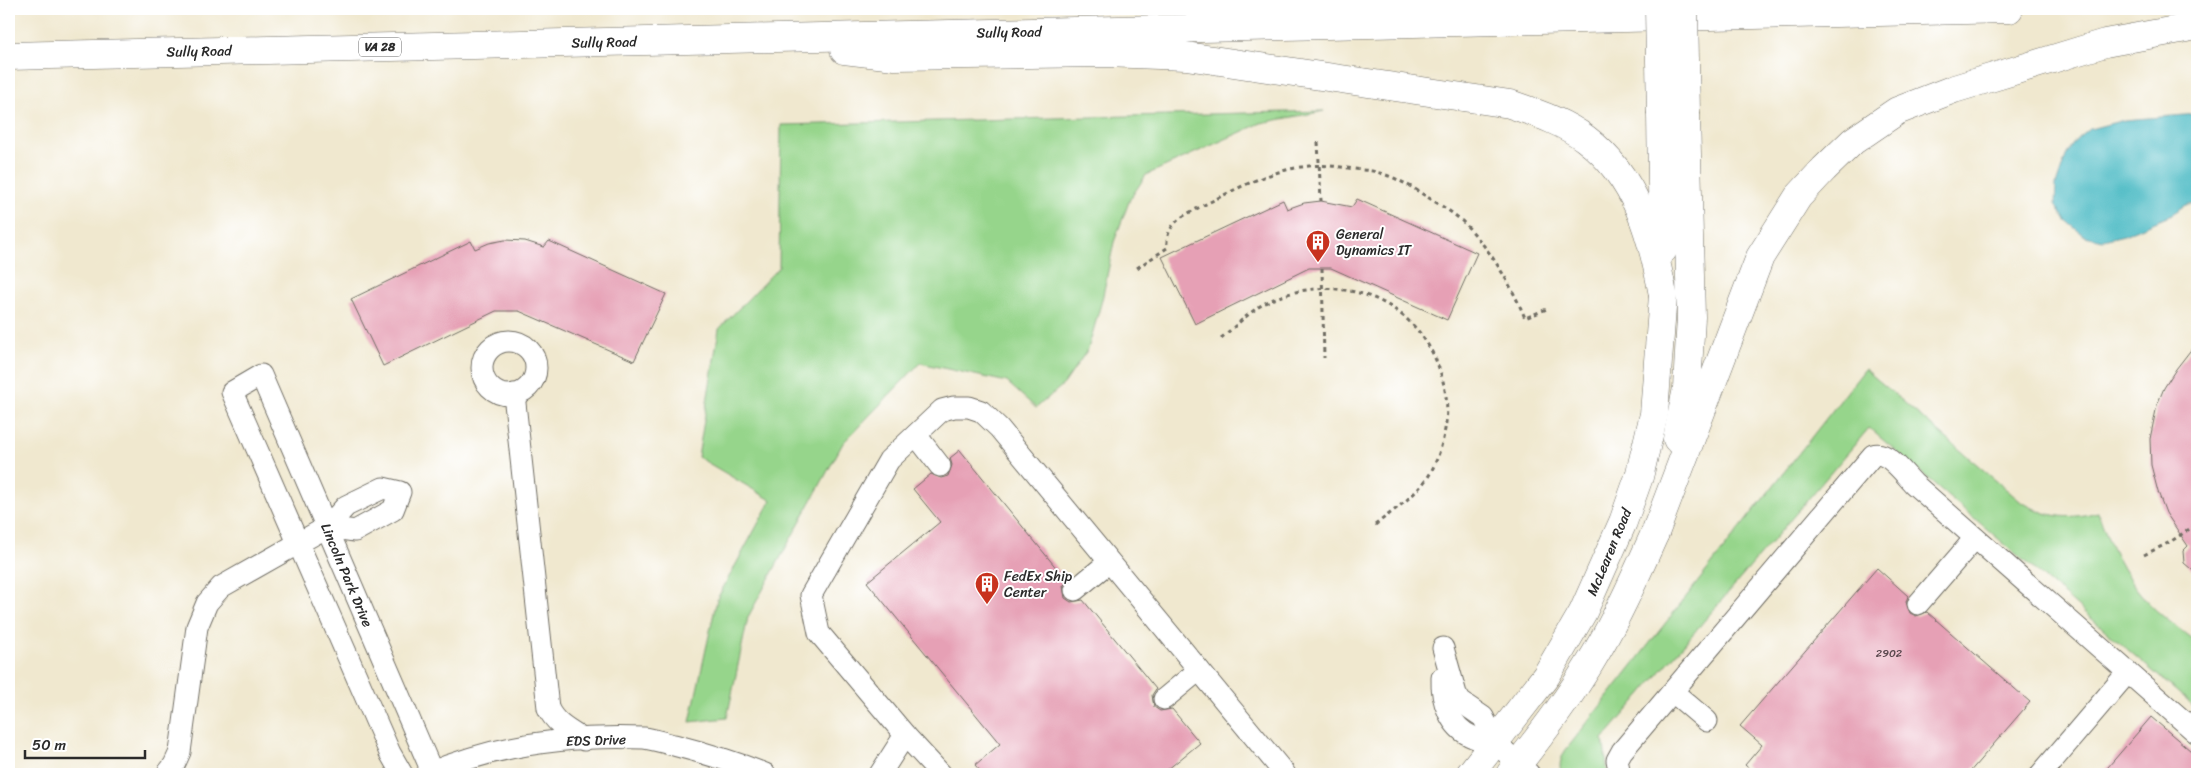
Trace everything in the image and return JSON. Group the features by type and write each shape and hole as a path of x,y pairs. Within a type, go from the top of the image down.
{"main road":[{"path":"1655,533 1674,456 1687,388 1691,317 1674,114 1659,9"},
{"path":"1663,295 1674,114 1684,9"},
{"name":"Sully Road","path":"9,56 2009,9"},
{"path":"1519,771 1572,692 1626,598 1655,533 1760,257 1798,197 1847,147 1897,111 1954,89 2105,43 2197,26"},
{"path":"752,38 895,56 1105,52 1186,56 1510,104 1551,119 1586,139 1620,173 1643,216 1654,246 1663,295"},
{"name":"McLearen Road","path":"1470,774 1496,743 1546,676 1583,612 1623,522 1639,476 1654,414 1663,295"}],"street":[{"name":"Lincoln Park Drive","path":"297,544 232,392 261,376 431,774"},
{"path":"514,394 548,708 551,715 563,727 584,740"},
{"path":"941,774 905,735 819,633 811,595 890,460 942,410 954,407 968,407 981,411 999,428 1285,774"},
{"path":"916,435 940,466"},
{"path":"1620,774 1617,765 1619,755 1873,455 1881,454 1886,456 1914,484 2197,733"},
{"path":"166,774 174,765 180,752 197,627 207,603 221,587 327,527"},
{"path":"1918,604 1975,538"},
{"path":"297,544 390,753 402,774"},
{"path":"1075,590 1109,562"},
{"path":"1164,699 1199,670"},
{"path":"2041,774 2128,672"},
{"path":"1673,692 1706,721"},
{"path":"880,774 905,735"},
{"name":"EDS Drive","path":"431,774 466,760 523,746 584,740 646,738 704,753 765,774"},
{"path":"1496,743 1519,771"}],"path":[{"path":"1318,142 1321,201"},
{"path":"1137,268 1167,248 1166,237 1169,230 1180,219 1194,211 1232,191 1268,176 1301,167 1319,166 1376,172 1413,188 1463,222 1476,237 1499,268 1525,318 1547,309"},
{"path":"1322,268 1324,358"},
{"path":"1221,338 1268,301 1288,293 1323,287 1351,290 1370,296 1396,311 1417,329 1428,343 1443,382 1447,403 1447,420 1437,458 1428,476 1417,491 1375,525"},
{"path":"2144,555 2170,542 2197,524"}],"green space":[{"path":"1324,111 1261,123 1146,175 1130,199 1114,242 1102,300 1088,349 1064,384 1036,408 1007,382 920,363 843,443 748,617 727,718 690,722 717,599 771,500 698,457 719,329 779,267 781,125"},
{"path":"1865,369 2020,501 2040,511 2058,516 2087,515 2098,512 2106,535 2136,589 2156,610 2197,643 2197,709 1869,428 1603,739 1608,774 1562,774 1560,765 1565,751"}],"water":[{"path":"2197,114 2197,203 2188,204 2167,217 2124,235 2103,240 2085,236 2066,221 2055,204 2056,185 2066,156 2074,142 2090,129 2124,120"}],"building":[{"name":"General Dynamics IT","path":"1357,199 1477,253 1447,320 1331,268 1309,268 1195,324 1162,257 1283,200 1287,209 1304,203 1321,201 1352,207"},
{"path":"505,240 525,241 544,247 549,241 666,294 634,361 519,311 496,311 383,366 351,299 471,241 475,249 489,243"},
{"path":"2197,342 2197,574 2184,563 2183,551 2188,546 2166,513 2158,492 2151,465 2150,439 2157,405 2164,388"},
{"name":"FedEx Ship Center","path":"960,450 1067,581 1063,586 1065,598 1071,602 1083,600 1156,689 1152,695 1154,707 1160,711 1172,709 1200,743 1162,774 983,774 975,765 1000,744 867,582 940,522 913,489 931,474 941,478 948,476 952,465 950,458"},
{"path":"1877,568 1908,596 1906,602 1910,613 1916,616 1927,612 2030,702 1968,774 1755,774 1745,765 1762,745 1740,726"},
{"path":"2151,717 2197,756 2197,774 2102,774"}],"place":[{"name":"General Dynamics IT","path":"1318,263"},
{"name":"FedEx Ship Center","path":"987,605"}]}
